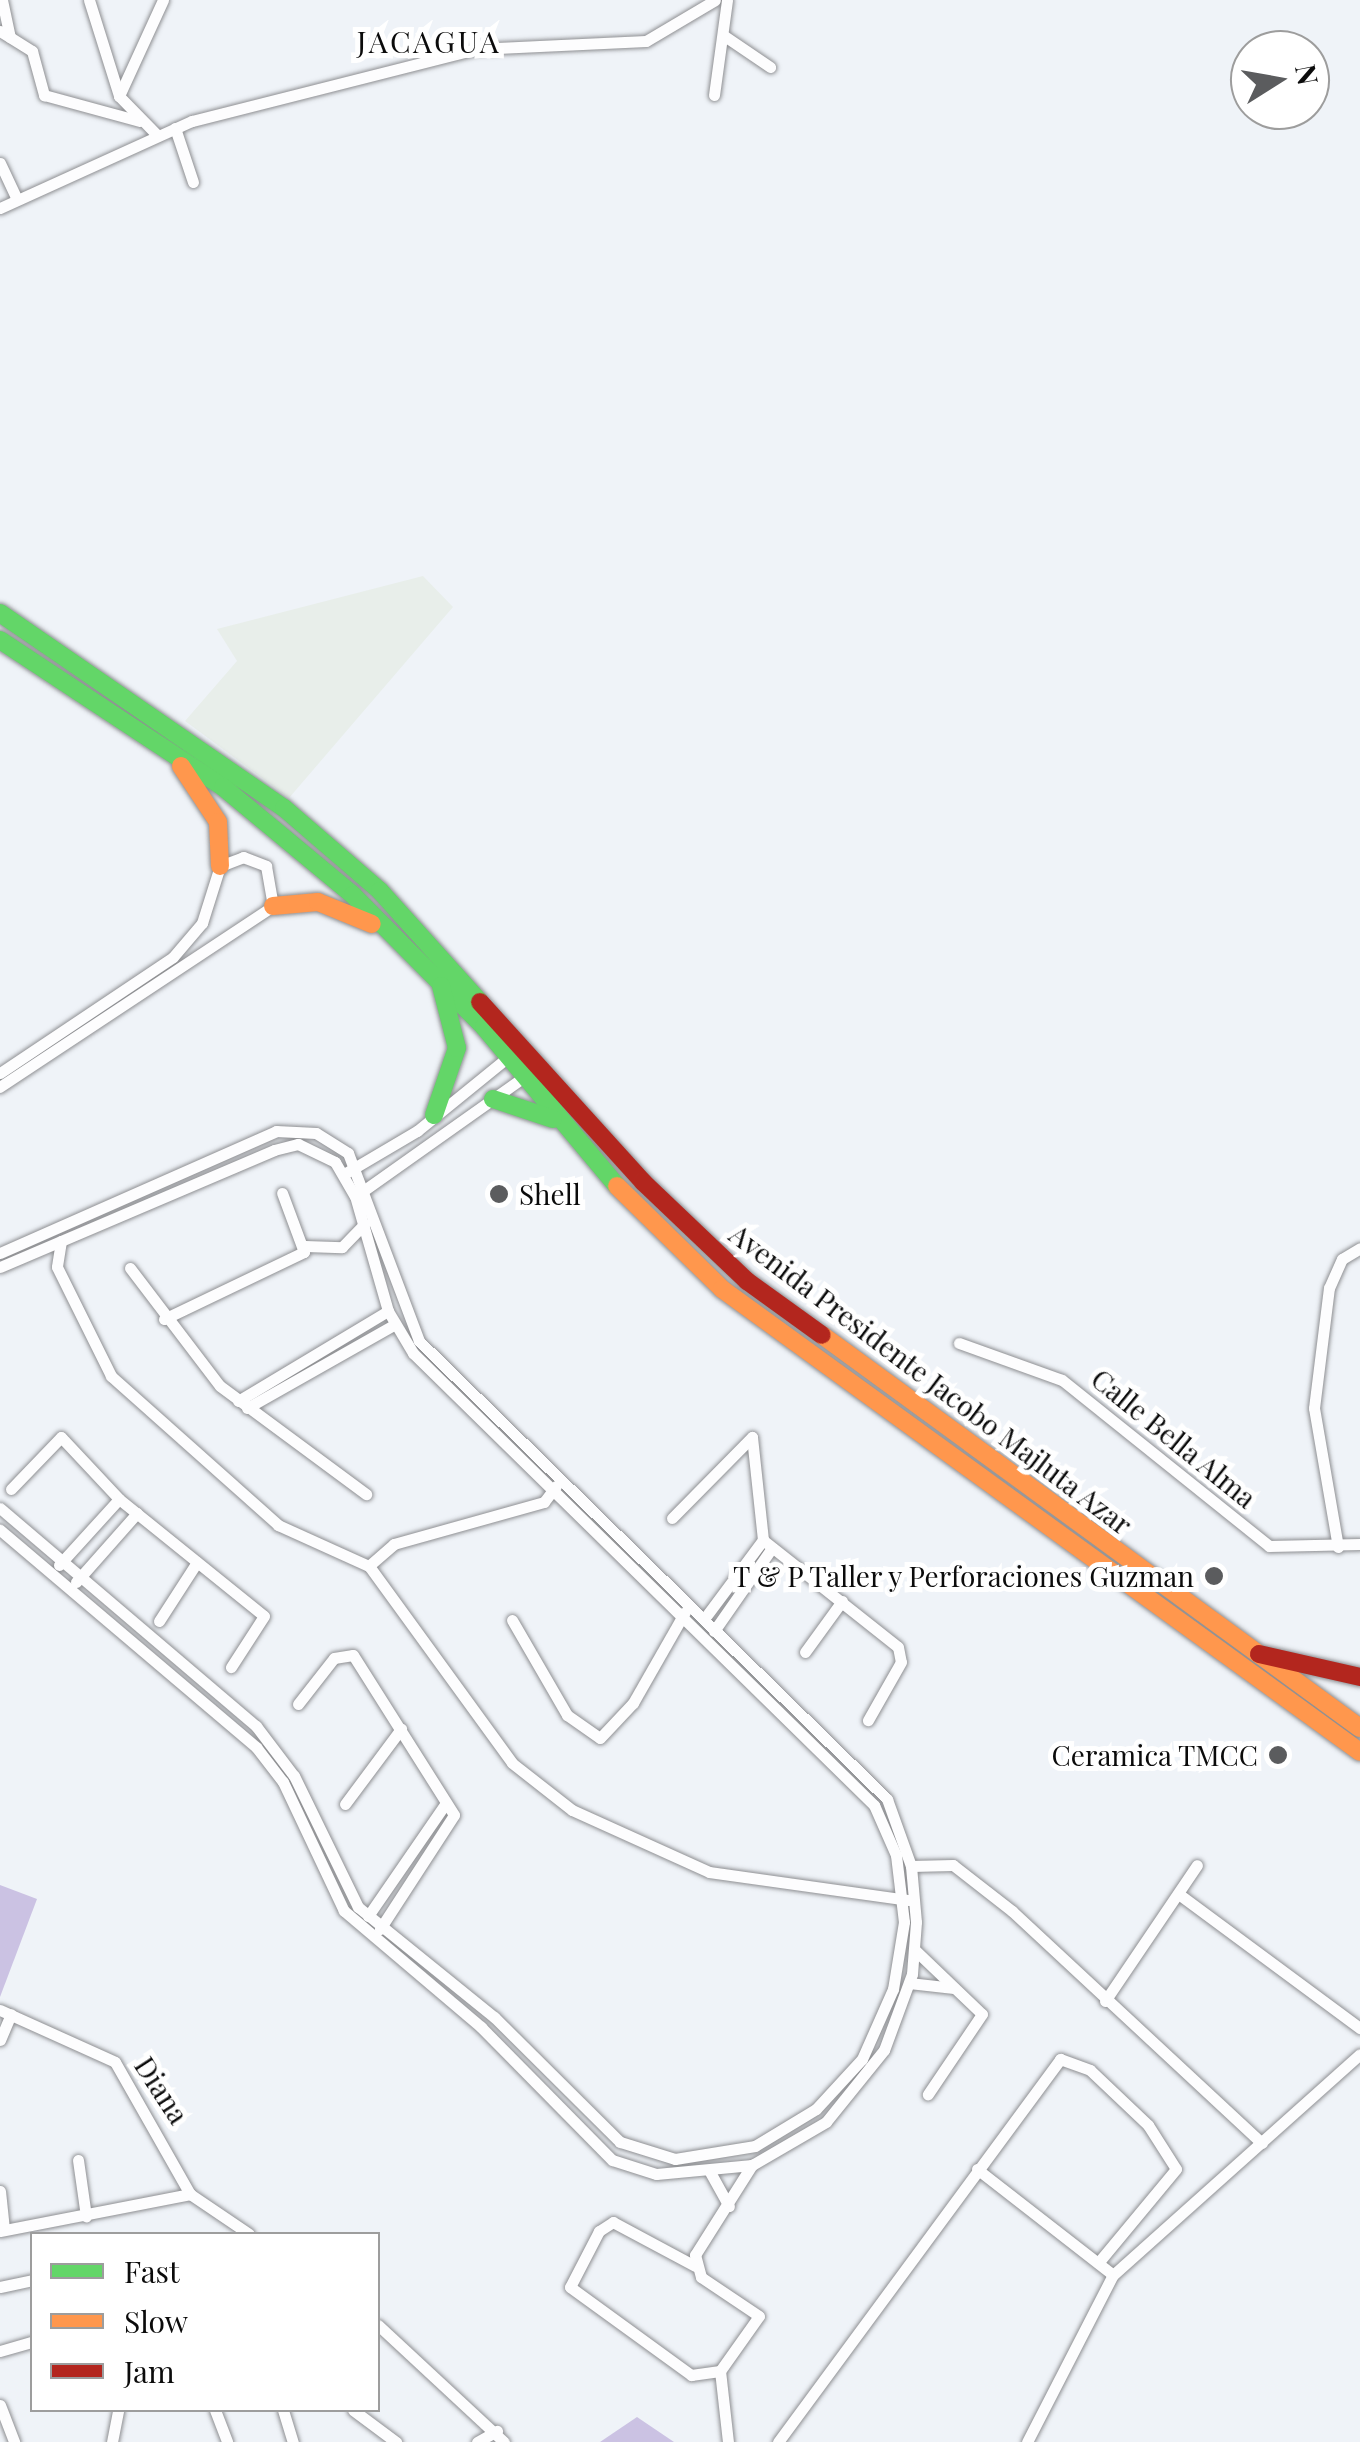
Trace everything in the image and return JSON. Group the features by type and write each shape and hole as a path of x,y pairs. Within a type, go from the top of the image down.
{"main road":[{"name":"Avenida Presidente Jacobo Majluta Azar","path":"0,613 284,808 380,891 525,1045 533,1071 570,1132 722,1290 1360,1752"},
{"name":"Avenida Presidente Jacobo Majluta Azar","path":"0,640 274,828 440,981 508,1057 533,1071 683,1225 747,1281 1244,1650 1360,1728"},
{"path":"171,754 213,810 220,866"},
{"path":"273,906 318,902 388,932"},
{"path":"434,1116 457,1048 440,981"},
{"path":"493,1099 528,1105 570,1132"},
{"path":"1244,1650 1360,1676"}],"street":[{"path":"2,0 5,34 32,50 44,94 140,121"},
{"path":"88,0 119,96 157,134"},
{"path":"119,96 163,0"},
{"path":"0,208 175,128 476,49 646,42 715,0"},
{"path":"714,95 727,0"},
{"path":"723,35 770,68"},
{"path":"175,128 192,182"},
{"path":"1,167 16,198"},
{"path":"0,1072 173,957 202,923 220,866 243,858 266,866 273,906 0,1087"},
{"path":"344,1174 415,1132 525,1045"},
{"path":"355,1196 426,1150 533,1071"},
{"path":"0,1253 276,1131 329,1138 358,1166 420,1340 707,1615 714,1631 874,1805 910,1900 893,1989 843,2083 784,2134 704,2158 657,2157 620,2142 494,2017 368,1916 321,1846 285,1759 256,1726 76,1582 0,1508"},
{"path":"415,1132 426,1150"},
{"path":"0,1267 286,1147 321,1151 344,1174 355,1196 394,1325 441,1382 556,1486 685,1612 714,1631 887,1799 911,1866 916,1951 910,1983 889,2040 851,2095 807,2136 752,2165 710,2172 656,2174 612,2160 482,2026 344,1912 283,1782 256,1748 0,1530"},
{"path":"282,1193 306,1246"},
{"path":"164,1319 306,1246 342,1246 364,1224"},
{"path":"61,1241 57,1268 110,1376 278,1525 370,1566 512,1763 560,1802 709,1872 910,1900"},
{"path":"1338,1547 1314,1408 1329,1288 1342,1259 1360,1248"},
{"path":"130,1268 164,1319 243,1405 366,1494"},
{"path":"243,1405 388,1312"},
{"path":"243,1405 394,1325"},
{"name":"Calle Bella Alma","path":"959,1343 1062,1380 1269,1546 1360,1544"},
{"path":"672,1518 749,1436 768,1544 714,1631"},
{"path":"10,1489 61,1438 119,1499 264,1616 231,1667"},
{"path":"370,1566 394,1544 544,1502 556,1486"},
{"path":"59,1565 119,1499"},
{"path":"76,1582 137,1514"},
{"path":"707,1615 768,1544"},
{"path":"768,1544 842,1601 902,1656 868,1720"},
{"path":"159,1621 197,1562"},
{"path":"805,1652 842,1601"},
{"path":"512,1620 566,1715 600,1738 633,1704 685,1612"},
{"path":"298,1704 334,1658 353,1655 454,1815 380,1929"},
{"path":"345,1804 401,1729"},
{"path":"368,1916 446,1803"},
{"path":"911,1866 953,1865 1262,2143"},
{"path":"1105,2001 1198,1865"},
{"path":"1180,1895 1360,2028"},
{"path":"916,1951 982,2014 979,2026 928,2094"},
{"path":"910,1983 954,1988"},
{"path":"0,2040 5,2012"},
{"name":"Diana","path":"5,2012 115,2062 190,2194 246,2232"},
{"path":"1027,2442 1113,2275 1360,2054"},
{"path":"778,2442 1060,2059 1090,2070 1172,2151 1176,2169 1098,2263"},
{"path":"78,2160 86,2216"},
{"path":"695,2266 752,2165"},
{"path":"977,2169 1113,2275"},
{"path":"710,2172 729,2206"},
{"path":"0,2191 2,2231 190,2194"},
{"path":"720,2371 691,2374 570,2287 598,2231 613,2222 695,2266 759,2316 720,2371 728,2442"},
{"path":"0,2287 30,2280"},
{"path":"380,2327 500,2436"},
{"path":"0,2351 30,2343"},
{"path":"1,2410 14,2442"},
{"path":"112,2442 118,2412"},
{"path":"216,2412 227,2442"},
{"path":"284,2412 292,2442"},
{"path":"356,2412 396,2442"},
{"path":"477,2442 500,2436"}],"shaded area":[{"path":"423,576 453,607 289,798 185,721 237,661 217,629"},
{"path":"0,1885 37,1899 0,1997"},
{"path":"637,2417 674,2442 600,2442"}],"traffic: fast":[{"path":"0,613 284,808 380,891 480,1002"},
{"path":"0,640 223,787 353,895 484,1027 617,1186"},
{"path":"434,1115 457,1048 441,986"},
{"path":"493,1099 553,1119"}],"traffic: slow":[{"path":"181,766 218,822 220,866"},
{"path":"273,906 318,902 372,924"},
{"path":"617,1186 722,1289 1360,1752"},
{"path":"822,1335 1360,1728"}],"traffic: jam":[{"path":"480,1002 643,1182 747,1281 822,1335"},
{"path":"1259,1654 1360,1677"}],"place":[{"name":"Shell","path":"499,1194"},
{"name":"T & P Taller y Perforaciones Guzman","path":"1214,1576"},
{"name":"Ceramica TMCC","path":"1278,1755"}],"district":[{"name":"JACAGUA","path":"429,41"}]}
